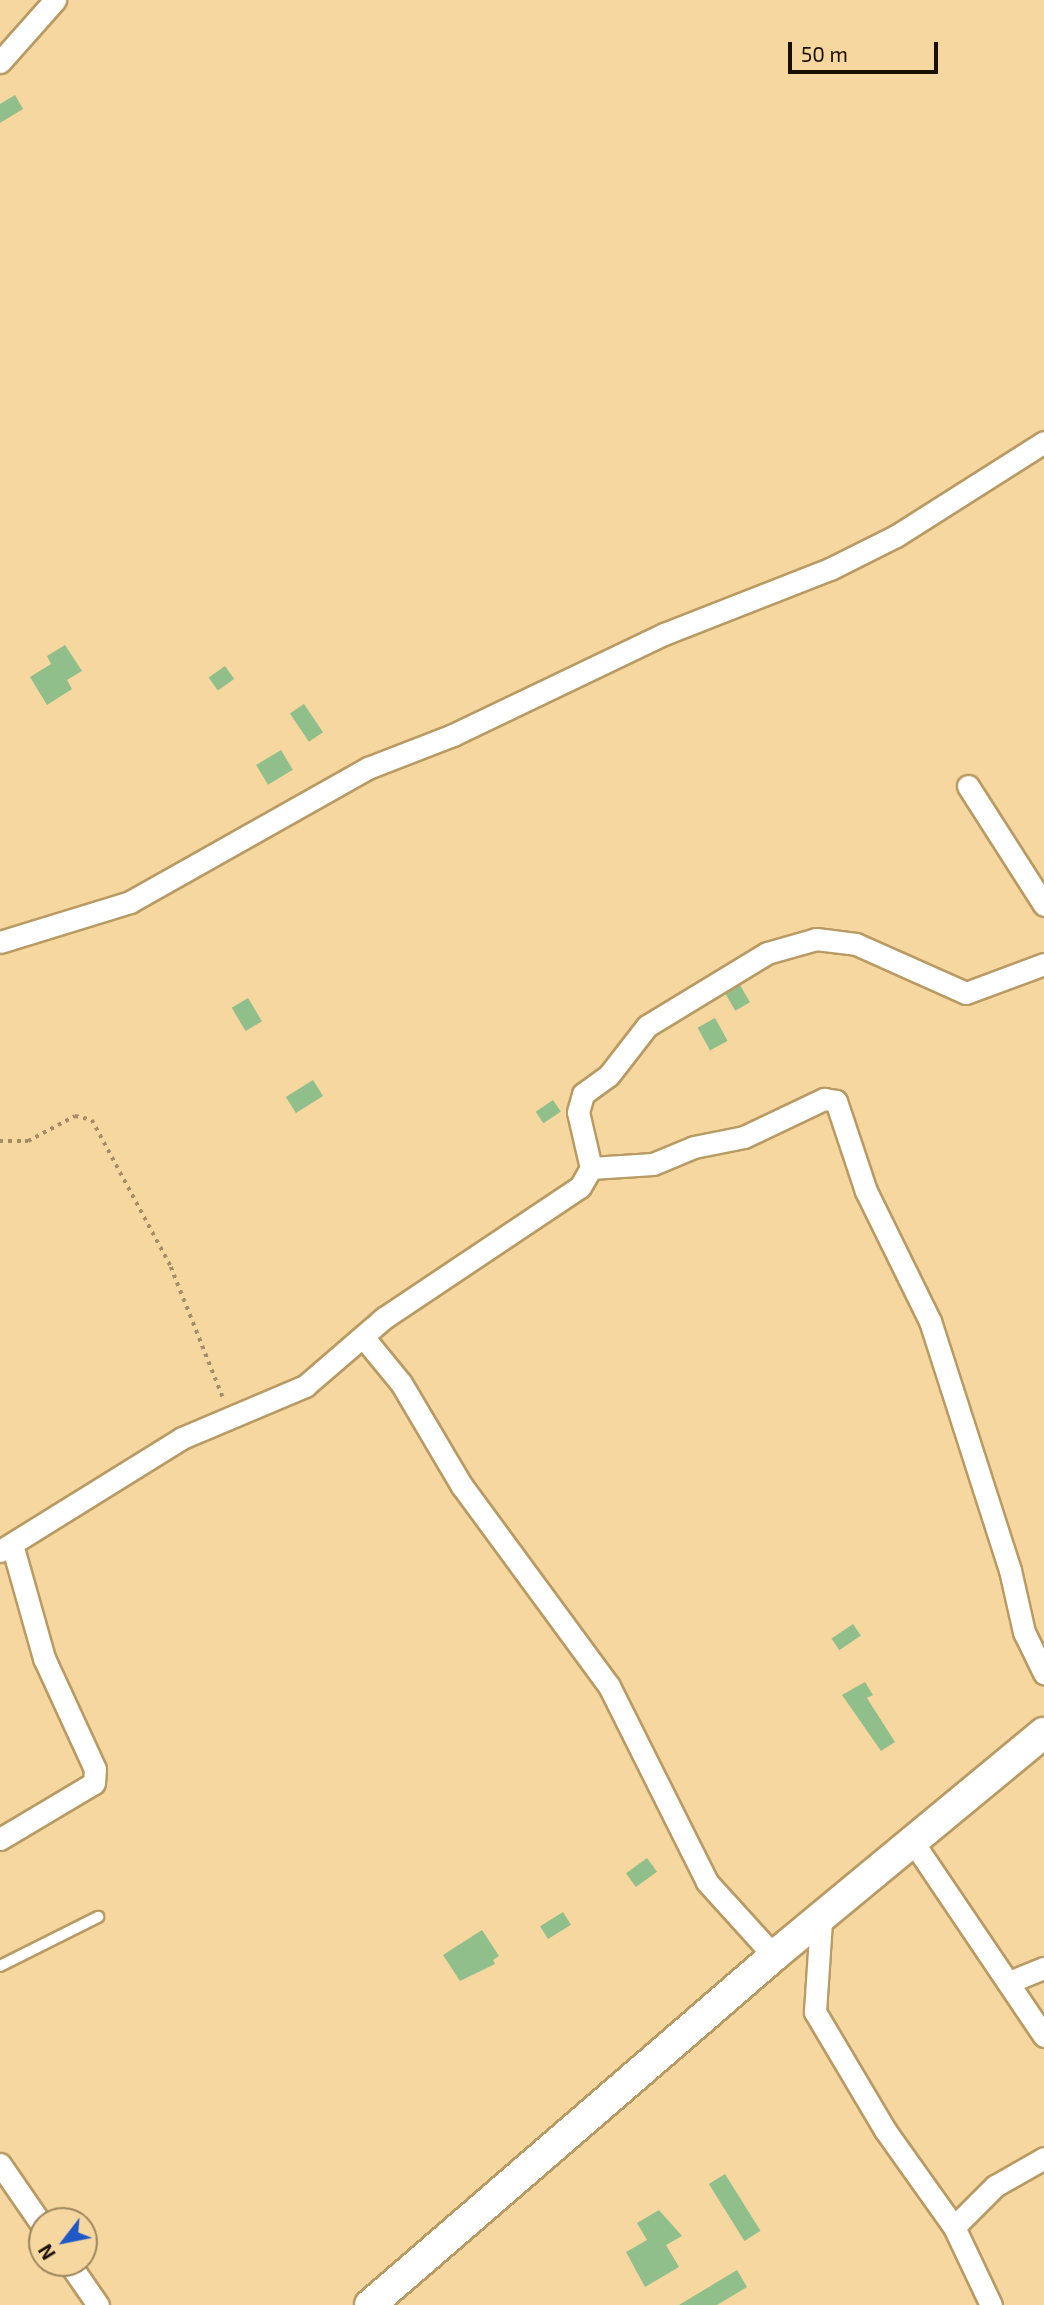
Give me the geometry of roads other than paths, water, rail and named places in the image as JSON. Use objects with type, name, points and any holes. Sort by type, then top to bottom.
[{"type":"main road","points":[[370,2305],[774,1956],[821,1921],[1044,1733]]},
{"type":"street","points":[[0,62],[55,0]]},
{"type":"street","points":[[0,942],[130,902],[368,768],[453,735],[664,634],[830,569],[896,536],[1044,442]]},
{"type":"street","points":[[968,786],[1044,905]]},
{"type":"street","points":[[0,1839],[82,1796],[94,1783],[94,1769],[44,1658],[6,1548],[164,1448],[226,1416],[305,1387],[364,1338],[489,1244],[580,1187],[591,1168],[578,1112],[583,1094],[609,1075],[647,1026],[767,953],[816,939],[856,944],[966,993],[1044,964]]},
{"type":"street","points":[[591,1168],[653,1164],[703,1144],[744,1137],[824,1099],[836,1101],[866,1191],[930,1321],[1010,1570],[1024,1632],[1044,1673]]},
{"type":"street","points":[[364,1338],[401,1383],[462,1486],[609,1686],[707,1882],[774,1956]]},
{"type":"street","points":[[913,1842],[1044,2036]]},
{"type":"street","points":[[821,1921],[815,2012],[878,2119],[954,2227],[991,2305]]},
{"type":"street","points":[[1009,1982],[1044,1968]]},
{"type":"street","points":[[954,2227],[995,2186],[1044,2158]]},
{"type":"street","points":[[0,2164],[30,2207]]},
{"type":"street","points":[[79,2277],[98,2305]]},
{"type":"lane","points":[[0,1966],[97,1917]]}]
